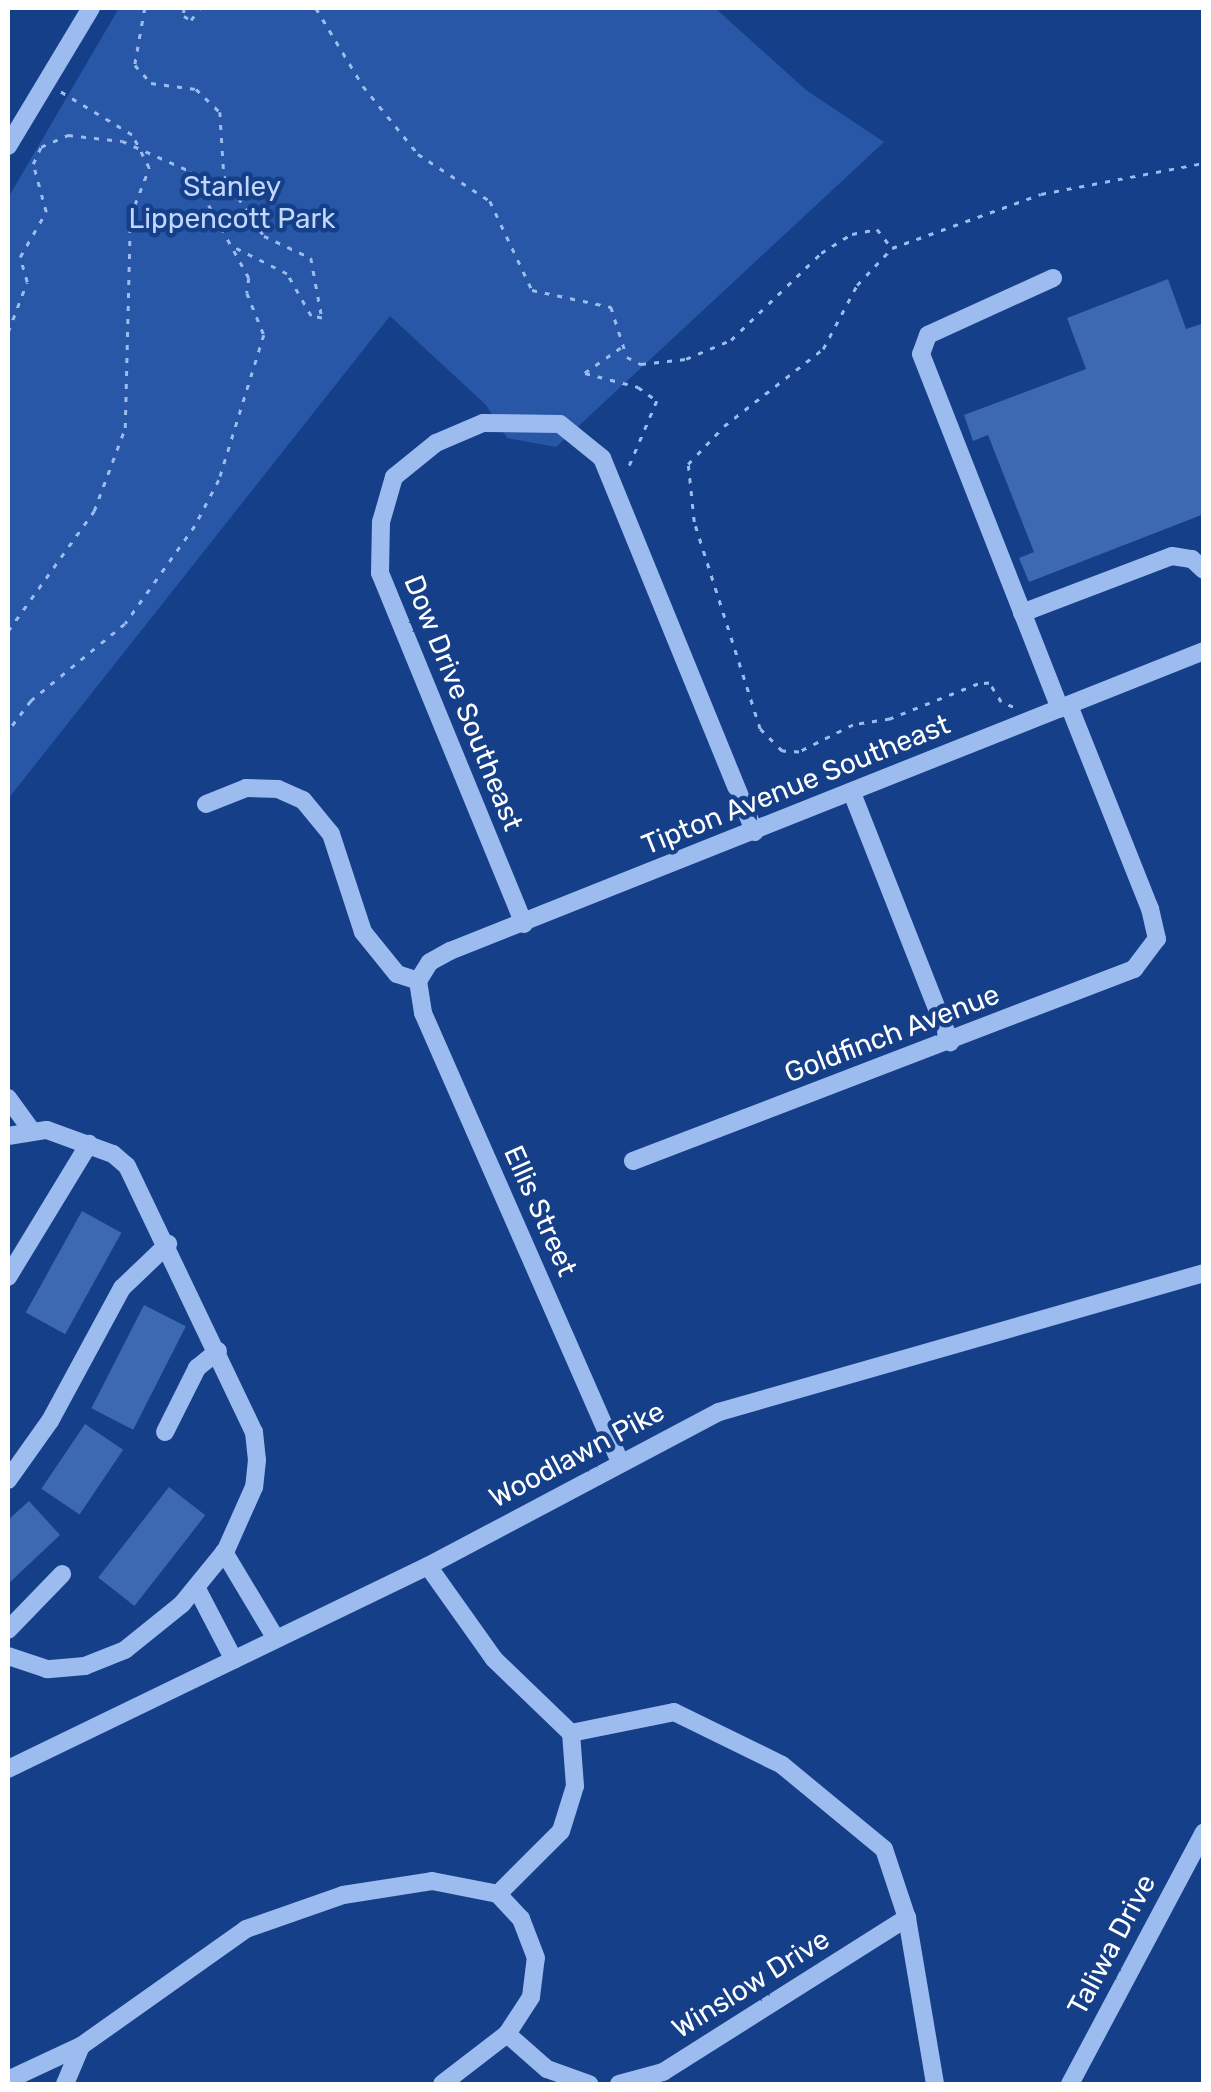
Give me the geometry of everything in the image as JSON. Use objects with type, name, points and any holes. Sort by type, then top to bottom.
[{"type":"street","points":[[8,146],[90,8]]},
{"type":"street","points":[[1053,278],[928,335],[920,354],[1022,613],[1064,707]]},
{"type":"street","name":"Dow Drive Southeast","points":[[524,924],[380,573],[381,522],[394,477],[436,443],[483,422],[560,424],[602,458],[622,495],[755,832]]},
{"type":"street","points":[[1022,613],[1172,556],[1192,559],[1204,570]]},
{"type":"street","name":"Tipton Avenue Southeast","points":[[418,981],[430,962],[450,951],[1204,651]]},
{"type":"street","name":"Goldfinch Avenue","points":[[633,1161],[1134,969],[1157,939],[1064,707]]},
{"type":"street","points":[[206,804],[246,788],[278,789],[304,800],[331,834],[363,932],[397,974],[418,981]]},
{"type":"street","points":[[852,792],[950,1042]]},
{"type":"street","name":"Ellis Street","points":[[418,981],[423,1013],[620,1461]]},
{"type":"street","points":[[8,1098],[32,1131]]},
{"type":"street","points":[[8,1136],[32,1131],[90,1144],[127,1166],[168,1244],[254,1432],[256,1460],[254,1488],[224,1552],[196,1587],[125,1650],[85,1666],[47,1669],[8,1656]]},
{"type":"street","points":[[8,1277],[90,1144]]},
{"type":"street","points":[[8,1480],[50,1422],[122,1288],[168,1244]]},
{"type":"street","name":"Woodlawn Pike","points":[[8,1769],[428,1566],[719,1412],[1204,1273]]},
{"type":"street","points":[[165,1432],[197,1368],[218,1351]]},
{"type":"street","points":[[224,1552],[276,1640]]},
{"type":"street","points":[[428,1566],[494,1659],[571,1732],[575,1786],[561,1831],[498,1894]]},
{"type":"street","points":[[8,1630],[62,1574]]},
{"type":"street","points":[[196,1587],[234,1660]]},
{"type":"street","points":[[571,1732],[674,1712],[782,1765],[884,1849],[907,1918],[934,2084]]},
{"type":"street","name":"Taliwa Drive","points":[[1070,2084],[1204,1832]]},
{"type":"street","points":[[13,2078],[81,2046],[246,1930],[343,1895],[432,1881],[498,1894],[521,1919],[536,1958],[531,1997],[507,2034],[442,2084]]},
{"type":"street","name":"Winslow Drive","points":[[619,2084],[664,2078],[907,1918]]},
{"type":"street","points":[[507,2034],[547,2068],[589,2084]]},
{"type":"street","points":[[65,2084],[81,2046]]},
{"type":"street","points":[[13,2078],[38,2084]]},
{"type":"path","points":[[144,8],[135,65],[151,82],[188,86],[213,102],[224,121],[224,176],[264,236],[311,258],[322,318],[311,316],[287,274],[228,245]]},
{"type":"path","points":[[184,8],[184,16],[192,20],[200,8]]},
{"type":"path","points":[[316,8],[364,86],[418,154],[490,201],[532,290],[611,308],[627,357],[640,364],[686,359],[731,340],[832,244],[868,228],[892,248]]},
{"type":"path","points":[[8,631],[94,511],[124,428],[130,218],[149,168],[143,153],[118,124],[44,85]]},
{"type":"path","points":[[8,332],[28,282],[20,257],[46,212],[33,164],[41,147],[52,138],[88,136],[190,171],[248,278],[247,293],[264,335],[219,480],[195,526],[124,624],[31,700],[26,716],[8,732]]},
{"type":"path","points":[[1026,722],[989,682],[890,719],[853,725],[799,752],[782,751],[760,729],[694,522],[688,464],[734,418],[823,348],[857,285],[892,248],[1040,194],[1204,162]]},
{"type":"path","points":[[622,495],[657,401],[638,387],[585,373],[623,346]]},
{"type":"green space","name":"Stanley Lippencott Park","points":[[119,8],[715,8],[806,90],[884,142],[556,447],[507,438],[486,405],[390,316],[8,799],[8,198]]},
{"type":"building","points":[[1168,279],[1186,329],[1204,323],[1204,514],[1029,582],[1019,558],[1034,552],[988,435],[973,441],[964,415],[1086,369],[1067,318]]},
{"type":"building","points":[[82,1211],[121,1233],[65,1334],[26,1312]]},
{"type":"building","points":[[144,1305],[186,1326],[133,1430],[91,1408]]},
{"type":"building","points":[[85,1424],[123,1450],[80,1514],[41,1489]]},
{"type":"building","points":[[169,1487],[205,1515],[134,1606],[98,1578]]},
{"type":"building","points":[[29,1501],[60,1535],[8,1584],[8,1520]]}]
